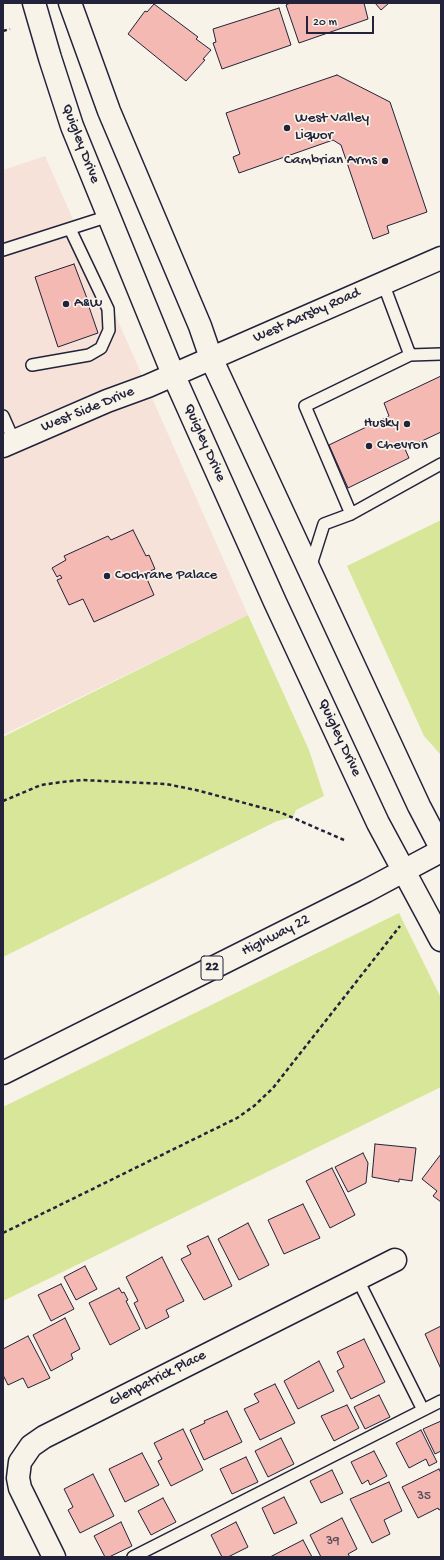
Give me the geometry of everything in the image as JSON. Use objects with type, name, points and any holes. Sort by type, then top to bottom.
[{"type":"street","name":"Quigley Drive","points":[[34,3],[72,126],[174,374],[275,602],[378,823],[441,940]]},
{"type":"street","points":[[70,3],[109,111],[200,326],[212,358],[419,806],[441,850]]},
{"type":"street","name":"West Aarsby Road","points":[[174,374],[441,258]]},
{"type":"street","name":"West Side Drive","points":[[8,443],[174,374]]},
{"type":"street","name":"Highway 22","points":[[3,1073],[441,850]]},
{"type":"street","name":"Glenpatrick Place","points":[[54,1557],[20,1488],[18,1478],[20,1462],[31,1446],[44,1437],[395,1260]]},
{"type":"lane","points":[[3,250],[109,216]]},
{"type":"lane","points":[[32,365],[89,355],[101,348],[109,330],[108,309],[70,229]]},
{"type":"lane","points":[[383,283],[410,355]]},
{"type":"lane","points":[[351,514],[305,406],[410,355],[441,354]]},
{"type":"lane","points":[[3,416],[8,443]]},
{"type":"lane","points":[[310,570],[324,524],[351,514],[441,464]]},
{"type":"lane","points":[[358,1278],[423,1410]]},
{"type":"lane","points":[[133,1557],[441,1401]]},
{"type":"path","points":[[3,31],[10,30]]},
{"type":"path","points":[[3,801],[41,785],[62,782],[82,780],[166,784],[196,790],[282,813],[344,840]]},
{"type":"path","points":[[3,1233],[232,1121],[254,1106],[273,1088],[400,926]]},
{"type":"shaded area","points":[[45,156],[248,615],[3,735],[3,170]]},
{"type":"green space","points":[[441,520],[441,755],[424,736],[347,566]]},
{"type":"green space","points":[[248,615],[309,750],[324,796],[296,810],[293,817],[277,821],[3,957],[3,737]]},
{"type":"green space","points":[[399,913],[441,998],[441,1087],[3,1301],[3,1107]]},
{"type":"building","points":[[290,3],[364,3],[368,19],[299,43],[286,5]]},
{"type":"building","points":[[375,3],[389,3],[381,10]]},
{"type":"building","points":[[154,4],[198,37],[196,39],[211,50],[203,59],[205,60],[186,81],[128,34],[145,11],[147,12]]},
{"type":"building","points":[[279,8],[291,45],[222,69],[213,43],[216,42],[213,29]]},
{"type":"building","points":[[337,75],[390,102],[427,212],[387,226],[389,233],[373,239],[341,145],[333,140],[239,173],[233,157],[240,154],[226,113]]},
{"type":"building","name":"A&W","points":[[74,264],[98,333],[58,347],[35,277]]},
{"type":"building","name":"Husky","points":[[441,376],[441,432],[405,449],[409,458],[348,488],[329,445],[389,416],[384,403]]},
{"type":"building","name":"Cochrane Palace","points":[[133,530],[146,556],[149,555],[155,569],[150,571],[153,577],[147,579],[154,595],[94,622],[83,599],[69,605],[57,580],[62,578],[60,575],[57,577],[52,568],[66,560],[64,556],[108,536],[111,540]]},
{"type":"building","points":[[375,1144],[416,1148],[412,1181],[399,1179],[399,1182],[372,1177]]},
{"type":"building","points":[[363,1153],[368,1163],[366,1183],[348,1192],[335,1167]]},
{"type":"building","points":[[441,1154],[441,1202],[433,1196],[437,1191],[422,1179]]},
{"type":"building","points":[[332,1168],[355,1215],[330,1228],[306,1181]]},
{"type":"building","points":[[303,1204],[320,1238],[284,1254],[268,1220]]},
{"type":"building","points":[[248,1223],[269,1265],[239,1280],[218,1239]]},
{"type":"building","points":[[208,1236],[232,1286],[204,1300],[181,1259],[191,1254],[187,1246]]},
{"type":"building","points":[[162,1257],[184,1301],[166,1310],[169,1317],[146,1329],[134,1303],[138,1301],[126,1277]]},
{"type":"building","points":[[85,1266],[97,1289],[76,1300],[64,1277]]},
{"type":"building","points":[[61,1284],[74,1309],[51,1321],[38,1295]]},
{"type":"building","points":[[119,1288],[122,1293],[124,1292],[128,1300],[126,1301],[140,1329],[110,1345],[89,1303]]},
{"type":"building","points":[[65,1318],[80,1349],[71,1354],[73,1359],[51,1371],[33,1335]]},
{"type":"building","points":[[441,1326],[441,1369],[425,1334]]},
{"type":"building","points":[[28,1336],[50,1378],[28,1388],[23,1378],[8,1385],[3,1375],[3,1349]]},
{"type":"building","points":[[364,1339],[385,1382],[351,1399],[337,1371],[344,1367],[337,1352]]},
{"type":"building","points":[[319,1361],[334,1391],[298,1409],[284,1381]]},
{"type":"building","points":[[275,1384],[295,1423],[260,1440],[244,1409],[259,1402],[254,1394]]},
{"type":"building","points":[[379,1395],[390,1417],[365,1429],[354,1407]]},
{"type":"building","points":[[347,1405],[359,1428],[334,1441],[321,1416]]},
{"type":"building","points":[[227,1411],[242,1442],[204,1460],[190,1430],[205,1423],[204,1421]]},
{"type":"building","points":[[441,1421],[441,1451],[435,1454],[423,1429]]},
{"type":"building","points":[[183,1429],[203,1470],[171,1486],[158,1461],[162,1459],[154,1443]]},
{"type":"building","points":[[421,1430],[437,1462],[429,1466],[426,1459],[409,1468],[396,1443]]},
{"type":"building","points":[[281,1438],[294,1464],[268,1477],[255,1451]]},
{"type":"building","points":[[374,1451],[387,1476],[370,1485],[368,1480],[362,1484],[351,1462]]},
{"type":"building","points":[[142,1453],[159,1485],[125,1502],[109,1469]]},
{"type":"building","points":[[246,1457],[258,1482],[232,1494],[220,1469]]},
{"type":"building","points":[[439,1469],[441,1473],[441,1509],[439,1510],[438,1508],[418,1518],[402,1487]]},
{"type":"building","points":[[332,1470],[343,1493],[321,1503],[310,1481]]},
{"type":"building","points":[[93,1474],[114,1516],[80,1533],[68,1510],[73,1507],[64,1489]]},
{"type":"building","points":[[389,1482],[402,1511],[384,1520],[390,1534],[372,1543],[350,1499]]},
{"type":"building","points":[[284,1497],[297,1523],[274,1534],[262,1508]]},
{"type":"building","points":[[163,1498],[176,1522],[151,1535],[138,1511]]},
{"type":"building","points":[[342,1518],[357,1549],[348,1554],[350,1557],[321,1557],[310,1535]]},
{"type":"building","points":[[121,1522],[132,1546],[109,1557],[105,1557],[94,1536]]},
{"type":"building","points":[[236,1522],[248,1547],[228,1557],[222,1557],[211,1535]]},
{"type":"building","points":[[303,1540],[312,1557],[270,1557]]},
{"type":"place","name":"West Valley Liquor","points":[[287,128]]},
{"type":"place","name":"Cambrian Arms","points":[[385,161]]},
{"type":"place","name":"A&W","points":[[66,304]]},
{"type":"place","name":"Husky","points":[[407,424]]},
{"type":"place","name":"Chevron","points":[[369,446]]},
{"type":"place","name":"Cochrane Palace","points":[[107,576]]}]
